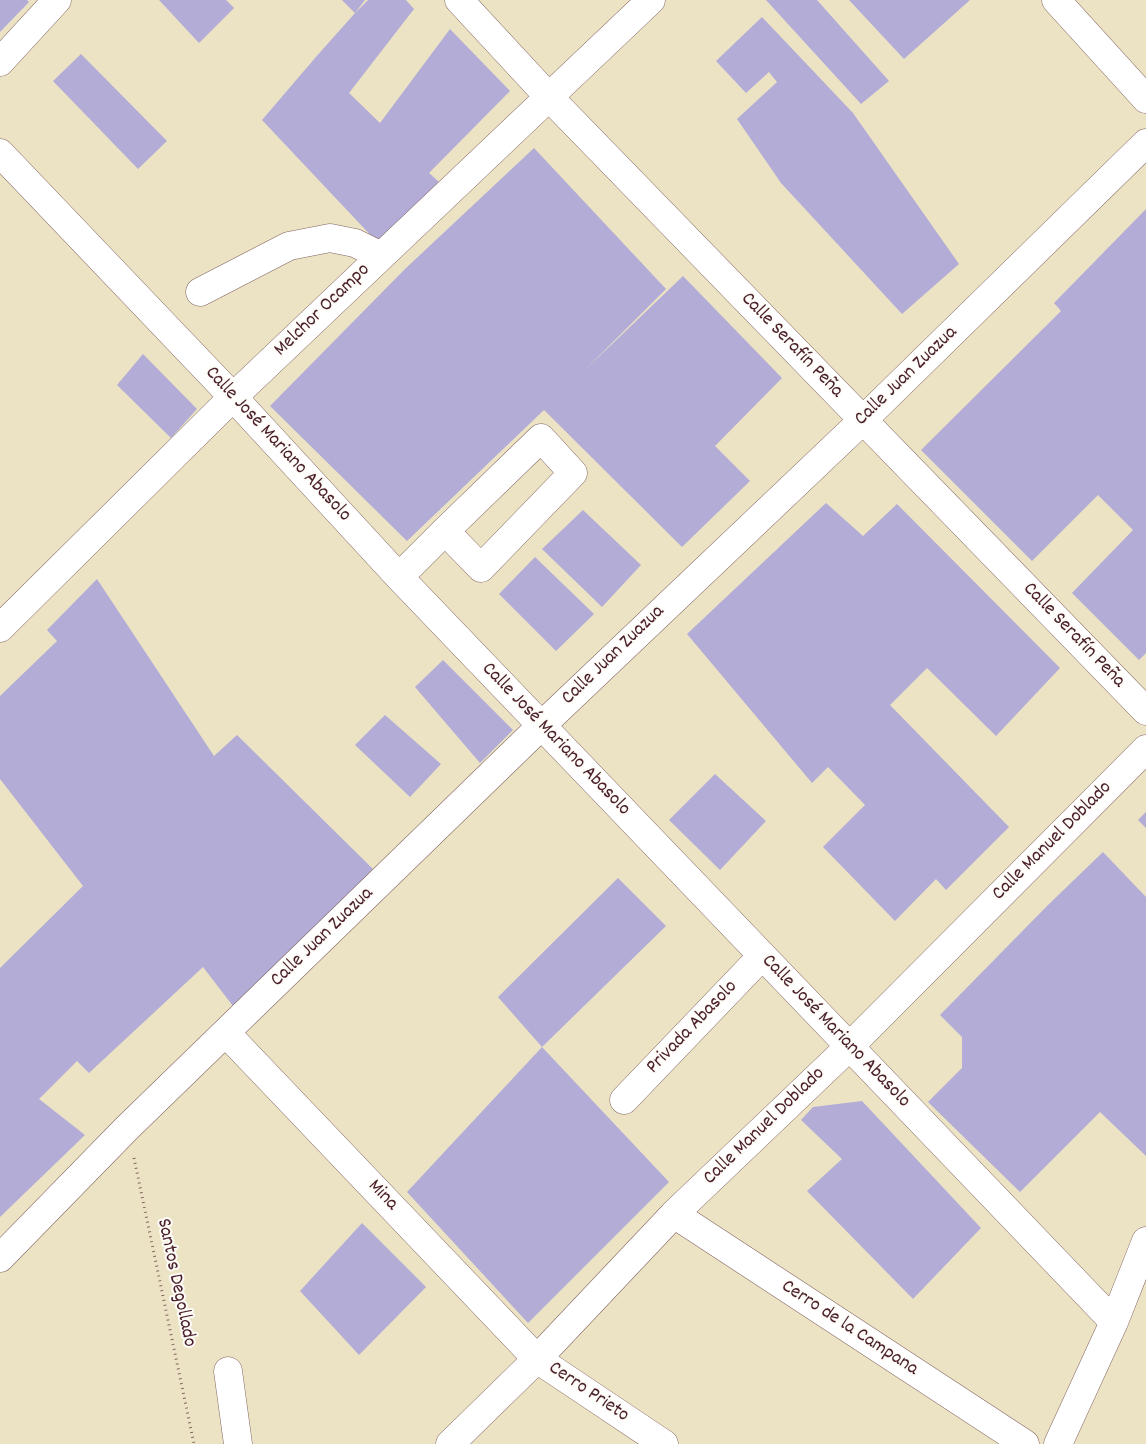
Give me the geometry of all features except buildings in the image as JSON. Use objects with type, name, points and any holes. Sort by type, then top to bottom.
[{"type":"street","points":[[0,62],[57,0]]},
{"type":"street","name":"Calle Serafín Peña","points":[[459,0],[548,96],[1146,711]]},
{"type":"street","name":"Melchor Ocampo","points":[[0,628],[233,397],[651,0]]},
{"type":"street","points":[[1056,0],[1146,99]]},
{"type":"street","name":"Calle Juan Zuazua","points":[[0,1258],[127,1128],[541,726],[863,420],[1146,143]]},
{"type":"street","name":"Calle José Mariano Abasolo","points":[[0,153],[233,397],[399,577],[1114,1322]]},
{"type":"street","points":[[200,292],[289,246],[330,238],[355,243],[381,256]]},
{"type":"street","points":[[399,577],[541,438],[573,473],[482,568],[445,532]]},
{"type":"street","name":"Calle Manuel Doblado","points":[[450,1444],[537,1359],[674,1214],[849,1048],[1146,748]]},
{"type":"street","name":"Privada Abasolo","points":[[624,1100],[762,956]]},
{"type":"street","name":"Mina","points":[[226,1033],[537,1359]]},
{"type":"street","name":"Cerro de la Campana","points":[[674,1214],[1025,1444]]},
{"type":"street","points":[[1058,1444],[1114,1322],[1146,1241]]},
{"type":"street","name":"Cerro Prieto","points":[[537,1359],[664,1444]]},
{"type":"street","points":[[228,1371],[238,1444]]},
{"type":"path","name":"Santos Degollado","points":[[127,1128],[194,1444]]}]
